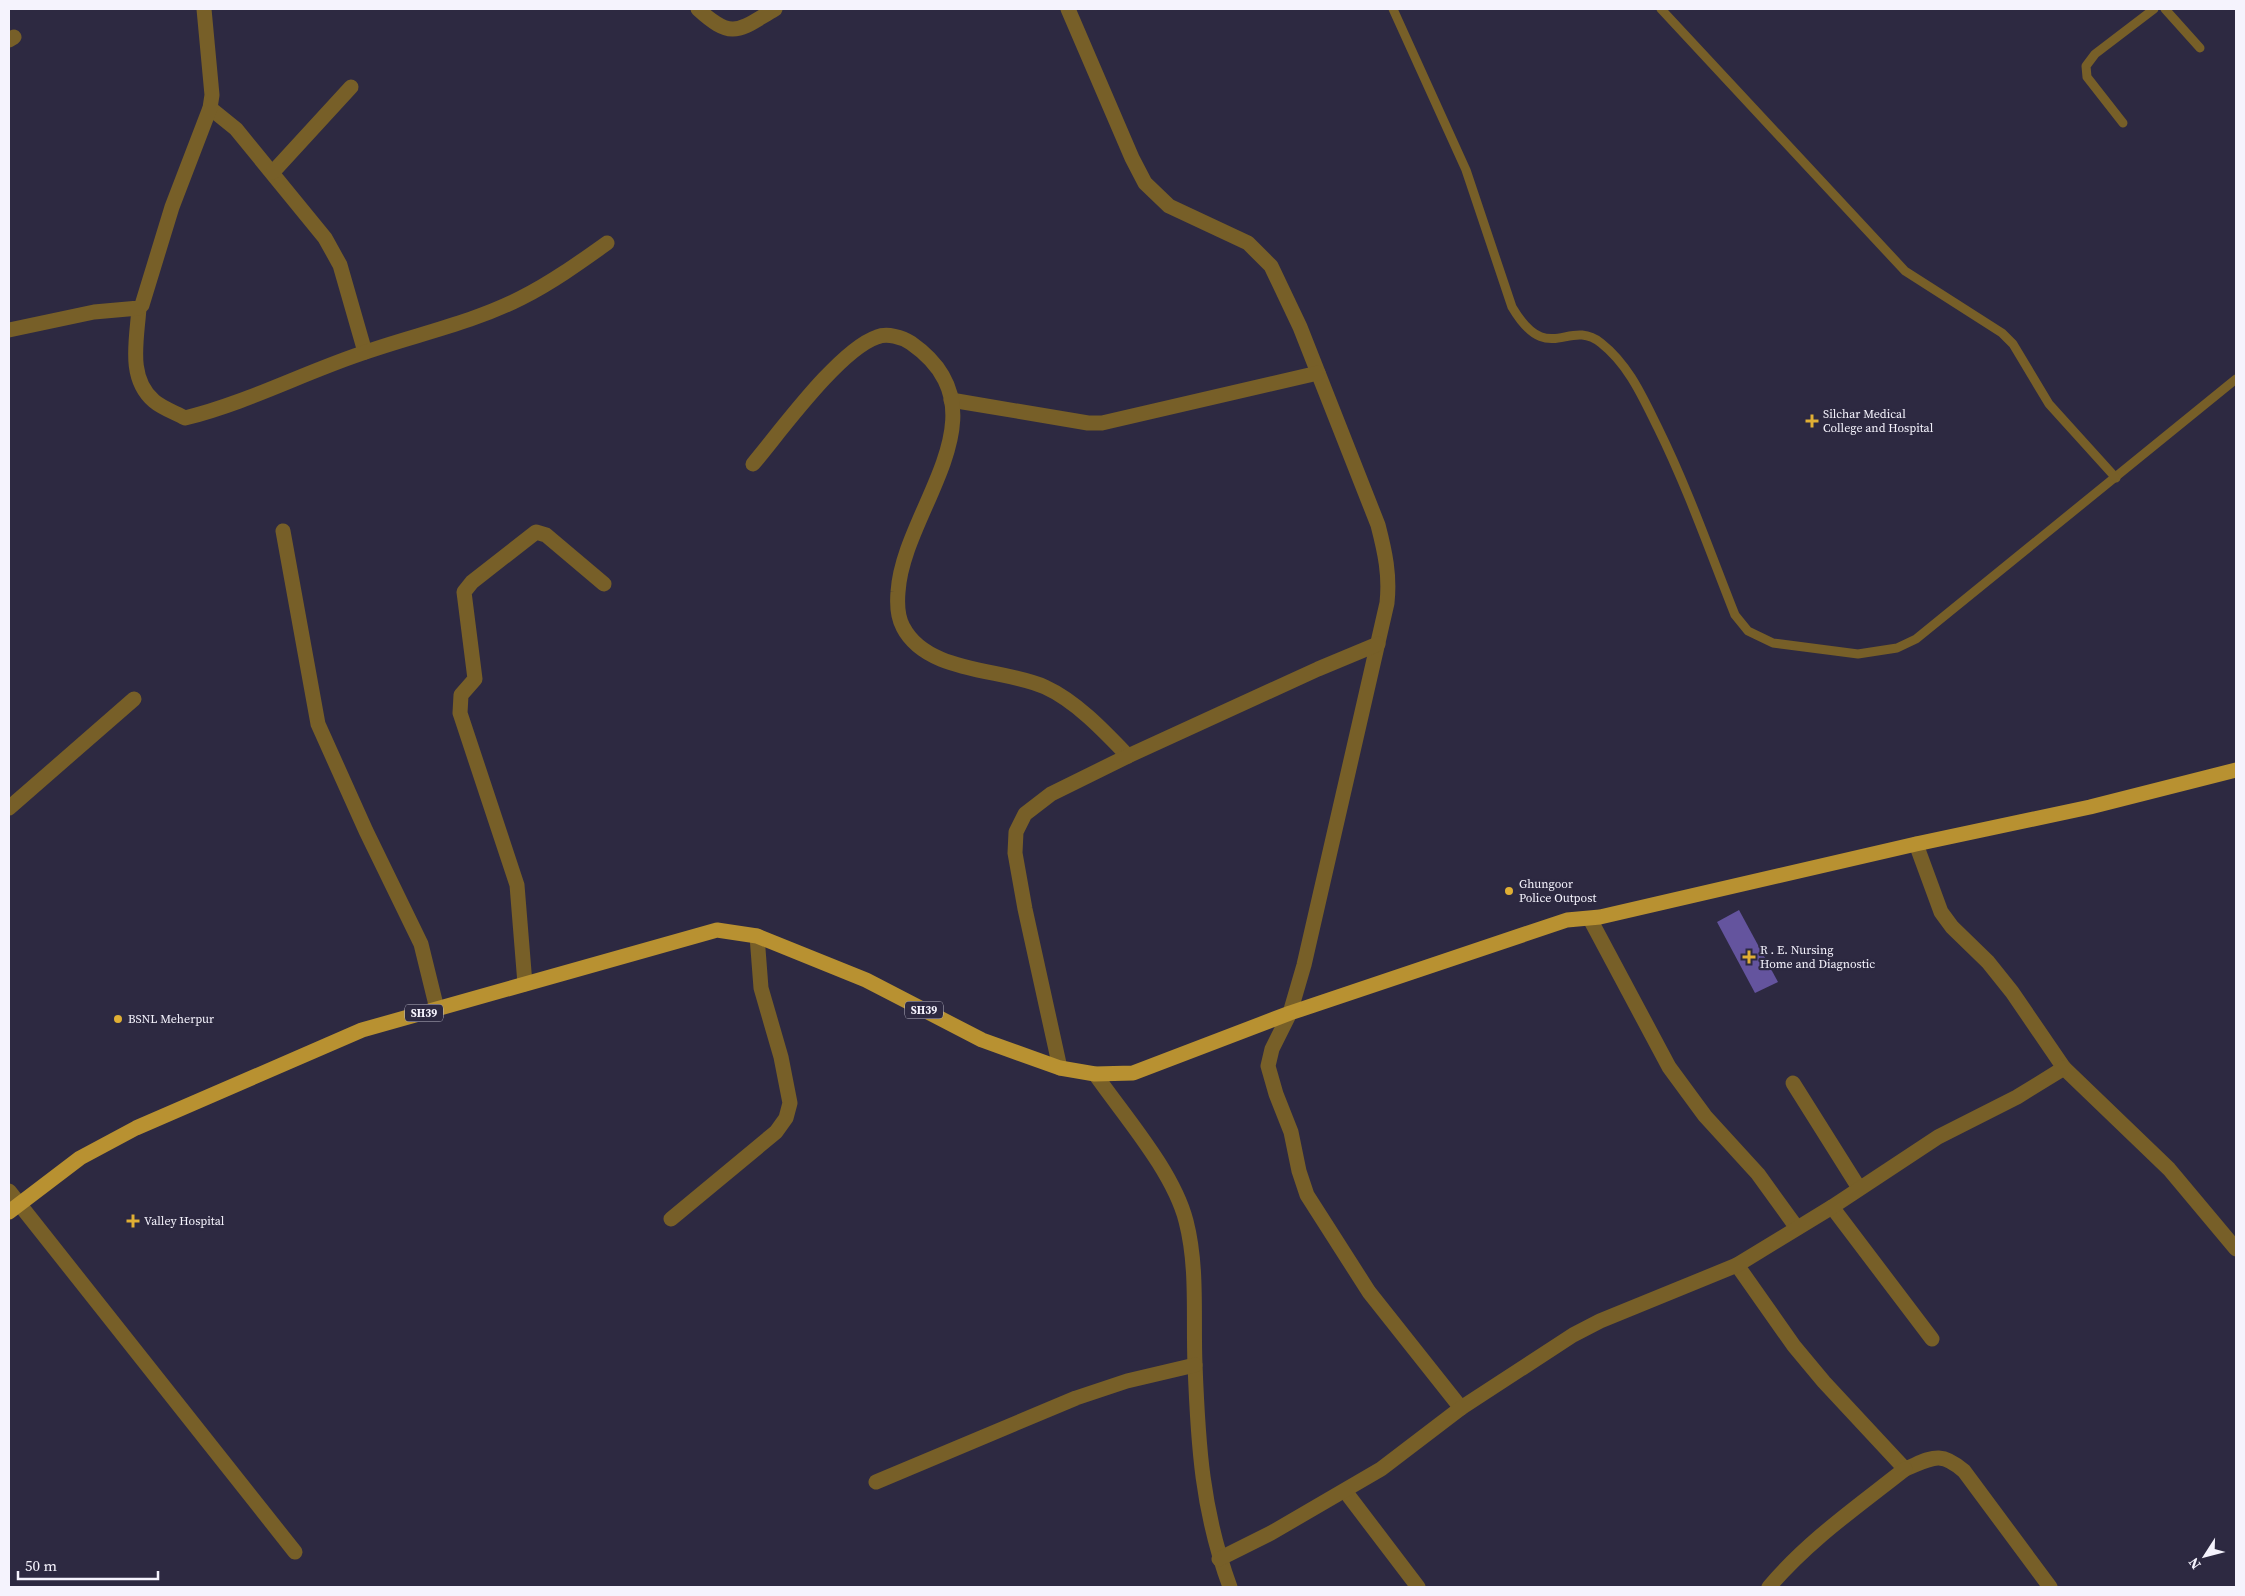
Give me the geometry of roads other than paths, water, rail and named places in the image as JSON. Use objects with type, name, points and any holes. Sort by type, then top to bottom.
[{"type":"main road","name":"SH39","points":[[12,1202],[80,1158],[136,1128],[362,1030],[717,930],[757,936],[866,980],[982,1040],[1060,1068],[1095,1074],[1133,1073],[1290,1013],[1567,920],[1590,918],[1916,844],[2090,807],[2236,770]]},
{"type":"street","points":[[204,9],[212,95],[210,108],[172,206],[145,301],[139,308],[135,370],[141,384],[154,401],[185,418],[211,412],[365,352],[438,330],[519,299],[568,270],[607,243]]},
{"type":"street","points":[[698,9],[720,27],[734,30],[775,9]]},
{"type":"street","points":[[1068,9],[1132,158],[1145,183],[1169,206],[1248,243],[1262,255],[1280,284],[1318,373],[1378,525],[1386,558],[1389,579],[1388,595],[1322,897],[1290,1013],[1272,1049],[1268,1066],[1276,1094],[1291,1132],[1299,1171],[1307,1195],[1369,1292],[1461,1408]]},
{"type":"street","points":[[272,172],[351,86]]},
{"type":"street","points":[[210,108],[230,122],[326,238],[342,271],[365,352]]},
{"type":"street","points":[[9,330],[94,312],[139,308]]},
{"type":"street","points":[[753,464],[812,393],[862,344],[878,336],[905,339],[924,352],[940,373],[951,400],[954,415],[951,442],[899,576],[897,607],[903,627],[916,644],[942,659],[961,667],[992,672],[1046,688],[1101,728],[1128,756]]},
{"type":"street","points":[[951,400],[1088,424],[1102,423],[1318,373]]},
{"type":"street","points":[[283,531],[318,724],[366,831],[421,944],[437,1009]]},
{"type":"street","points":[[525,984],[517,885],[460,713],[461,695],[474,679],[464,592],[472,582],[536,532],[546,535],[604,584]]},
{"type":"street","points":[[1060,1068],[1025,909],[1015,853],[1016,832],[1025,814],[1035,804],[1128,756],[1318,669],[1378,644]]},
{"type":"street","points":[[9,808],[134,699]]},
{"type":"street","points":[[1916,844],[1941,912],[1952,927],[1988,962],[2012,992],[2064,1068],[2169,1169],[2236,1249]]},
{"type":"street","points":[[1590,918],[1670,1067],[1706,1116],[1758,1174],[1797,1228]]},
{"type":"street","points":[[671,1219],[776,1132],[786,1118],[790,1103],[781,1057],[761,988],[757,936]]},
{"type":"street","points":[[1219,1559],[1271,1533],[1344,1491],[1404,1453],[1461,1408],[1527,1364],[1600,1321],[1737,1265],[1832,1207],[1938,1137],[2017,1096],[2064,1068]]},
{"type":"street","points":[[1095,1074],[1166,1174],[1186,1220],[1193,1286],[1195,1364],[1202,1475],[1206,1506],[1219,1559],[1230,1587]]},
{"type":"street","points":[[1792,1083],[1859,1188]]},
{"type":"street","points":[[12,1202],[295,1552]]},
{"type":"street","points":[[1832,1207],[1932,1338]]},
{"type":"street","points":[[1737,1265],[1794,1346],[1824,1382],[1905,1469]]},
{"type":"street","points":[[876,1482],[1076,1398],[1127,1381],[1195,1364]]},
{"type":"street","points":[[1769,1587],[1795,1557],[1818,1537],[1905,1469],[1941,1457],[1951,1459],[1964,1471],[2050,1587]]},
{"type":"street","points":[[1344,1491],[1418,1587]]},
{"type":"lane","points":[[1392,9],[1466,170],[1512,307],[1522,325],[1547,340],[1585,335],[1600,343],[1619,360],[1639,390],[1684,482],[1735,615],[1748,631],[1773,643],[1858,654],[1897,648],[1916,639],[2236,379]]},
{"type":"lane","points":[[1661,9],[1905,271],[2002,333],[2013,344],[2049,404],[2116,478]]},
{"type":"lane","points":[[2123,123],[2088,77],[2086,66],[2095,54],[2154,9]]},
{"type":"lane","points":[[2165,9],[2200,48]]},
{"type":"place","name":"Silchar Medical College and Hospital","points":[[1812,421]]},
{"type":"place","name":"Ghungoor Police Outpost","points":[[1509,891]]},
{"type":"place","name":"R . E. Nursing Home and Diagnostic","points":[[1749,957]]},
{"type":"place","name":"BSNL Meherpur","points":[[118,1019]]},
{"type":"place","name":"Valley Hospital","points":[[133,1221]]}]
